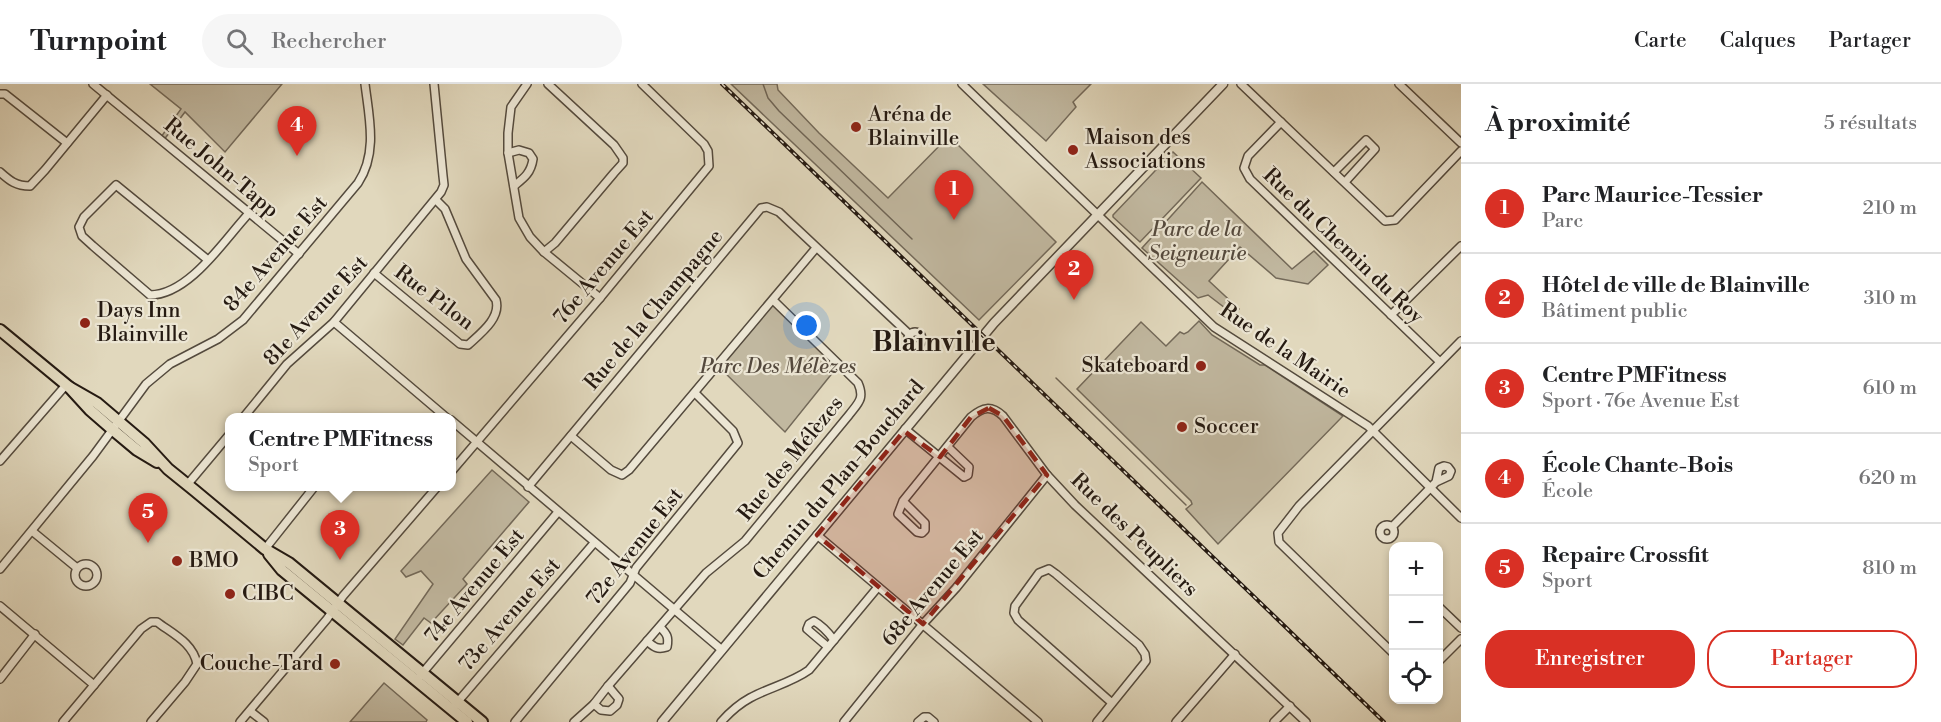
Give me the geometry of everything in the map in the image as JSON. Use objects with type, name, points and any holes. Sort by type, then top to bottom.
[{"type":"main road","points":[[0,330],[68,386],[90,410],[144,443],[168,469],[265,549],[282,570],[335,607],[454,705],[482,722]]},
{"type":"main road","points":[[454,705],[467,722]]},
{"type":"street","name":"Rue John-Tapp","points":[[93,84],[299,254]]},
{"type":"street","name":"84e Avenue Est","points":[[0,569],[116,426],[144,387],[160,371],[176,360],[218,339],[240,323],[356,186],[367,168],[371,139],[365,84]]},
{"type":"street","points":[[434,84],[444,183],[436,200]]},
{"type":"street","points":[[527,84],[511,107],[508,133],[508,153],[519,218],[530,237],[544,252],[600,298]]},
{"type":"street","points":[[544,252],[555,243],[623,163],[623,158],[614,145],[548,84]]},
{"type":"street","name":"76e Avenue Est","points":[[456,466],[709,166],[708,151],[704,144],[642,84]]},
{"type":"street","name":"Rue de la Mairie","points":[[962,84],[1214,327],[1374,432],[1433,485],[1461,518]]},
{"type":"street","name":"Chemin du Plan-Bouchard","points":[[662,722],[994,323],[1223,84]]},
{"type":"street","points":[[1241,84],[1381,218],[1390,221],[1395,220],[1461,151]]},
{"type":"street","points":[[1399,84],[1461,143]]},
{"type":"street","points":[[0,94],[5,94],[67,143]]},
{"type":"street","points":[[0,172],[12,183],[19,186],[30,186],[106,95]]},
{"type":"street","name":"Rue du Chemin du Roy","points":[[1281,122],[1248,156],[1244,168],[1250,178],[1440,362]]},
{"type":"street","points":[[1334,172],[1366,140],[1375,149],[1345,182]]},
{"type":"street","points":[[508,153],[519,150],[529,153],[533,159],[532,168],[527,176],[514,186]]},
{"type":"street","points":[[208,260],[116,185],[84,217],[78,227],[87,241],[150,294],[158,295],[194,276],[208,260],[249,213]]},
{"type":"street","name":"Rue Pilon","points":[[374,273],[460,344],[468,345],[485,329],[497,313],[496,300],[466,259],[445,209],[436,200]]},
{"type":"street","name":"81e Avenue Est","points":[[246,413],[287,364],[334,322],[436,200]]},
{"type":"street","name":"Rue de la Champagne","points":[[528,487],[761,208],[767,207],[779,212],[816,248]]},
{"type":"street","points":[[1391,315],[1461,246]]},
{"type":"street","points":[[571,436],[611,470],[622,475],[695,393],[816,248],[910,335]]},
{"type":"street","name":"Rue des Mélèzes","points":[[574,722],[594,704],[706,573],[745,541],[860,400],[862,392],[858,383],[773,300]]},
{"type":"street","points":[[334,322],[442,413]]},
{"type":"street","points":[[1390,650],[1279,542],[1278,533],[1292,515],[1461,341]]},
{"type":"street","points":[[0,461],[3,451],[68,386]]},
{"type":"street","name":"72e Avenue Est","points":[[515,722],[630,583],[636,568],[738,443],[733,431],[695,393]]},
{"type":"street","name":"Rue des Peupliers","points":[[903,501],[971,417],[981,408],[997,411],[1047,475],[1075,505],[1306,722]]},
{"type":"street","points":[[456,424],[722,650]]},
{"type":"street","points":[[905,429],[964,477],[968,475],[969,467],[948,447]]},
{"type":"street","points":[[187,485],[225,440]]},
{"type":"street","name":"68e Avenue Est","points":[[844,722],[1047,475]]},
{"type":"street","points":[[1392,527],[1433,485]]},
{"type":"street","points":[[265,549],[311,491]]},
{"type":"street","points":[[240,722],[434,491]]},
{"type":"street","points":[[903,501],[925,523],[925,530],[917,531],[898,514],[903,501]]},
{"type":"street","name":"74e Avenue Est","points":[[420,677],[558,512]]},
{"type":"street","points":[[32,531],[77,568]]},
{"type":"street","points":[[817,535],[1038,722]]},
{"type":"street","name":"73e Avenue Est","points":[[454,705],[594,543]]},
{"type":"street","points":[[1096,722],[1112,703],[1146,661],[1145,654],[1138,645],[1056,574],[1049,569],[1039,573],[1015,606],[1014,613],[1018,620],[1112,703]]},
{"type":"street","points":[[721,722],[748,699],[798,678],[809,670],[878,587]]},
{"type":"street","points":[[0,606],[94,685]]},
{"type":"street","points":[[1443,611],[1461,628]]},
{"type":"street","points":[[828,647],[807,629],[809,624],[814,621],[828,631],[834,640]]},
{"type":"street","points":[[63,722],[141,629],[152,622],[157,622],[189,645],[195,654],[197,664],[151,722]]},
{"type":"street","points":[[647,641],[654,648],[667,647],[667,634],[660,627]]},
{"type":"street","points":[[0,679],[35,634]]},
{"type":"street","points":[[1443,657],[1461,639]]},
{"type":"street","points":[[1176,722],[1235,654]]},
{"type":"street","points":[[594,704],[601,710],[610,711],[617,705],[619,699],[608,686]]},
{"type":"street","points":[[1274,722],[1290,706]]},
{"type":"street","points":[[250,711],[264,722]]},
{"type":"street","points":[[918,722],[924,717],[934,722]]},
{"type":"highlighted area","points":[[989,408],[1003,416],[1047,475],[923,624],[817,535],[904,431],[940,457],[971,417]]},
{"type":"green space","points":[[150,84],[282,84],[225,152],[185,112],[163,141],[161,137],[181,109]]},
{"type":"green space","points":[[731,84],[777,84],[778,90],[819,133],[888,198],[949,136],[1056,242],[979,320]]},
{"type":"green space","points":[[983,84],[1091,84],[1073,102],[1076,107],[1046,141]]},
{"type":"green space","points":[[1173,152],[1201,178],[1140,242],[1113,215]]},
{"type":"green space","name":"Parc de la Seigneurie","points":[[1202,182],[1292,269],[1314,251],[1328,265],[1308,284],[1276,278],[1240,247],[1209,281],[1239,309],[1233,314],[1208,295],[1198,298],[1142,248]]},
{"type":"green space","name":"Parc Des Mélèzes","points":[[773,303],[838,366],[785,432],[719,367]]},
{"type":"green space","points":[[1199,321],[1212,335],[1260,365],[1265,365],[1343,416],[1218,544],[1186,509],[1192,504],[1191,501],[1077,389],[1141,322],[1166,346],[1180,332],[1184,334],[1188,332]]},
{"type":"green space","points":[[492,470],[529,502],[463,579],[467,584],[431,623],[424,618],[403,645],[395,639],[433,584],[421,571],[406,577],[401,571]]},
{"type":"green space","points":[[384,683],[427,720],[426,722],[350,722]]},
{"type":"waterway","points":[[763,84],[768,98],[779,111],[912,239]]},
{"type":"waterway","points":[[1056,378],[1186,505]]},
{"type":"railway","points":[[722,84],[1384,722]]},
{"type":"place","name":"Aréna de Blainville","points":[[856,127]]},
{"type":"place","name":"Maison des Associations","points":[[1073,150]]},
{"type":"place","name":"École Chante-Bois","points":[[297,156]]},
{"type":"place","name":"Parc Maurice-Tessier","points":[[954,220]]},
{"type":"place","name":"Hôtel de ville de Blainville","points":[[1074,300]]},
{"type":"place","name":"Days Inn Blainville","points":[[85,323]]},
{"type":"place","name":"Skateboard","points":[[1201,366]]},
{"type":"place","name":"Soccer","points":[[1182,427]]},
{"type":"place","name":"Repaire Crossfit","points":[[148,543]]},
{"type":"place","name":"Centre PMFitness","points":[[340,560]]},
{"type":"place","name":"BMO","points":[[177,561]]},
{"type":"place","name":"CIBC","points":[[230,594]]},
{"type":"place","name":"Couche-Tard","points":[[335,664]]},
{"type":"district","name":"Blainville","points":[[934,343]]}]
